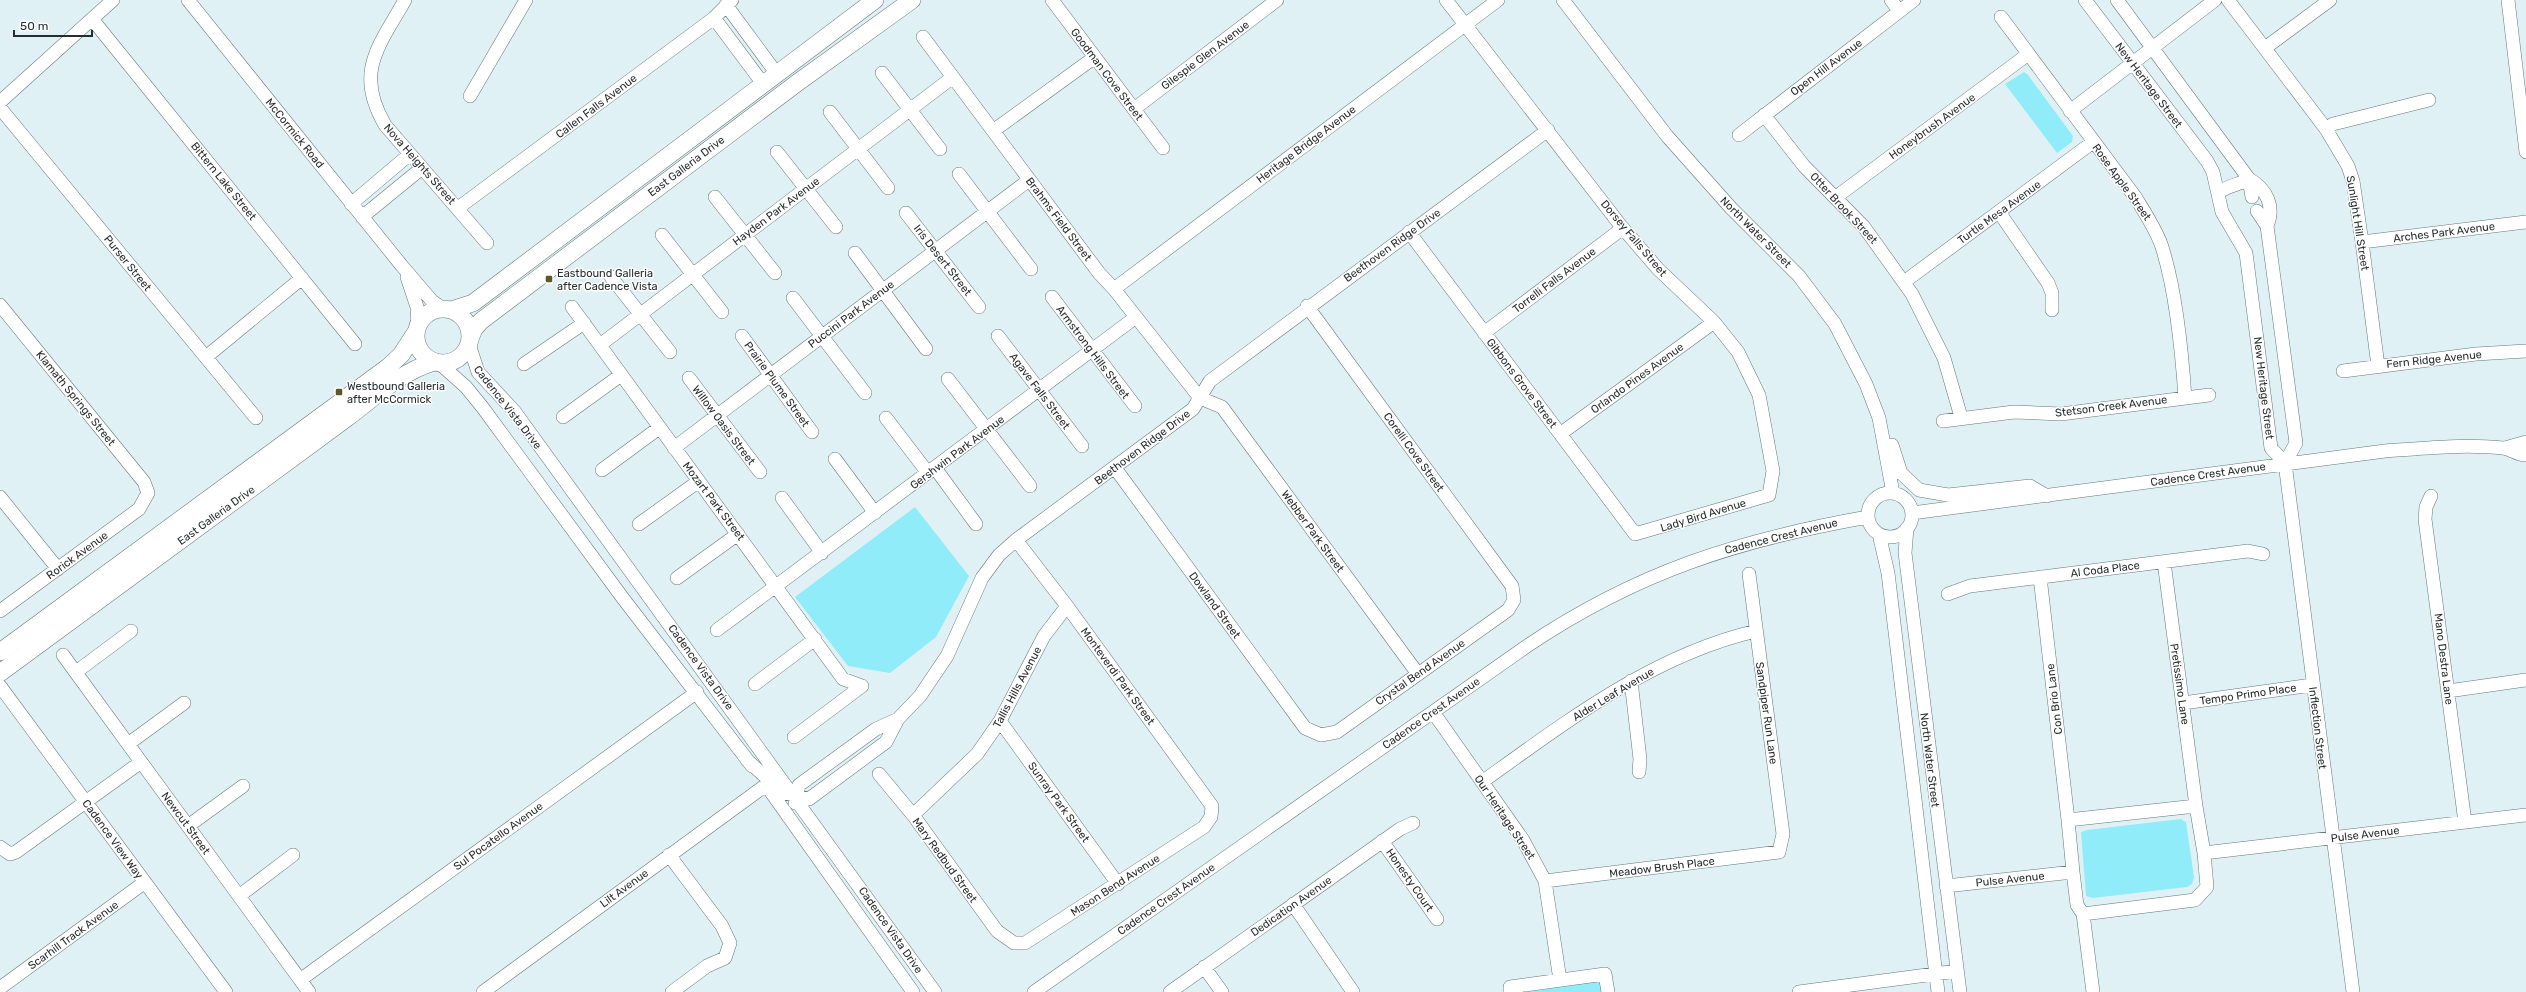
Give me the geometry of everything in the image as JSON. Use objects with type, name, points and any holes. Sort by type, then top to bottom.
[{"type":"main road","name":"East Galleria Drive","points":[[447,310],[473,303],[771,80],[875,0]]},
{"type":"main road","name":"East Galleria Drive","points":[[469,342],[474,329],[481,321],[790,87],[912,0]]},
{"type":"main road","points":[[447,310],[466,322],[469,342],[464,353],[456,360],[436,362],[424,356],[418,348],[417,329],[427,314],[447,310]]},
{"type":"main road","name":"East Galleria Drive","points":[[0,652],[388,367],[401,355],[417,329]]},
{"type":"main road","name":"East Galleria Drive","points":[[0,673],[348,418],[399,378],[414,368],[436,362]]},
{"type":"street","points":[[0,102],[113,0]]},
{"type":"street","name":"McCormick Road","points":[[188,0],[402,266],[432,301],[447,310]]},
{"type":"street","name":"Nova Heights Street","points":[[405,0],[375,53],[370,75],[371,94],[377,111],[385,124],[487,243]]},
{"type":"street","points":[[470,96],[526,0]]},
{"type":"street","name":"Gilespie Glen Avenue","points":[[1134,109],[1277,0]]},
{"type":"street","name":"Dorsey Falls Street","points":[[1446,0],[1623,228],[1658,269],[1714,322],[1738,352],[1759,396],[1773,471],[1769,494]]},
{"type":"street","name":"Heritage Bridge Avenue","points":[[1114,289],[1498,0]]},
{"type":"street","name":"North Water Street","points":[[1564,0],[1676,147],[1731,208],[1783,259],[1815,294],[1851,353],[1879,418],[1893,493]]},
{"type":"street","points":[[1891,0],[1899,11]]},
{"type":"street","name":"Open Hill Avenue","points":[[1739,135],[1914,0]]},
{"type":"street","name":"New Heritage Street","points":[[2085,0],[2207,161],[2213,172],[2226,221],[2246,252],[2271,448],[2285,463]]},
{"type":"street","points":[[2116,0],[2250,178],[2261,187],[2270,203],[2271,215],[2267,226]]},
{"type":"street","points":[[2070,111],[2153,49],[2215,0]]},
{"type":"street","name":"Sunlight Hill Street","points":[[2228,0],[2326,129],[2348,166],[2353,181],[2378,366]]},
{"type":"street","points":[[2265,48],[2330,0]]},
{"type":"street","points":[[2508,0],[2526,152]]},
{"type":"street","points":[[729,2],[771,80]]},
{"type":"street","name":"Callen Falls Avenue","points":[[458,208],[714,18],[729,2]]},
{"type":"street","name":"Goodman Cove Street","points":[[1058,2],[1095,57],[1162,148]]},
{"type":"street","name":"Rose Apple Street","points":[[2001,17],[2022,45],[2027,55],[2136,198],[2160,243],[2173,299],[2185,398]]},
{"type":"street","points":[[714,18],[771,80]]},
{"type":"street","name":"Bittern Lake Street","points":[[92,19],[355,344]]},
{"type":"street","name":"Brahms Field Street","points":[[922,37],[1099,273],[1114,289],[1200,398]]},
{"type":"street","name":"Honeybrush Avenue","points":[[1836,197],[2027,55]]},
{"type":"street","points":[[993,131],[1095,57]]},
{"type":"street","points":[[882,73],[940,150]]},
{"type":"street","name":"Hayden Park Avenue","points":[[600,345],[952,78]]},
{"type":"street","points":[[2326,129],[2333,124],[2429,100]]},
{"type":"street","name":"Purser Street","points":[[0,108],[256,418]]},
{"type":"street","points":[[830,112],[888,188]]},
{"type":"street","name":"Otter Brook Street","points":[[1764,115],[1804,166],[1864,227],[1904,282],[1941,351],[1961,417]]},
{"type":"street","name":"Beethoven Ridge Drive","points":[[898,719],[876,729],[799,785],[796,798],[809,799],[867,758],[886,742],[898,719],[920,696],[947,656],[982,578],[999,555],[1016,540],[1194,409],[1210,381],[1308,306],[1548,130]]},
{"type":"street","name":"Turtle Mesa Avenue","points":[[1904,282],[2093,142]]},
{"type":"street","points":[[777,152],[836,227]]},
{"type":"street","points":[[351,204],[410,154]]},
{"type":"street","points":[[362,217],[422,168]]},
{"type":"street","points":[[959,174],[1031,269]]},
{"type":"street","points":[[2218,193],[2226,187],[2240,184],[2250,178]]},
{"type":"street","points":[[2250,178],[2252,197]]},
{"type":"street","name":"Puccini Park Avenue","points":[[674,448],[1028,180]]},
{"type":"street","points":[[715,197],[775,273]]},
{"type":"street","points":[[2257,211],[2267,226],[2296,443],[2285,463]]},
{"type":"street","points":[[1999,212],[2048,283],[2052,293],[2052,310]]},
{"type":"street","name":"Iris Desert Street","points":[[906,213],[979,307]]},
{"type":"street","name":"Arches Park Avenue","points":[[2362,242],[2526,222]]},
{"type":"street","name":"Torrelli Falls Avenue","points":[[1484,333],[1623,228]]},
{"type":"street","name":"Gibbons Grove Street","points":[[1409,232],[1635,534]]},
{"type":"street","points":[[662,235],[722,312]]},
{"type":"street","points":[[855,253],[926,349]]},
{"type":"street","name":"McCormick Road","points":[[402,266],[414,296],[417,329]]},
{"type":"street","points":[[611,277],[670,352]]},
{"type":"street","points":[[206,357],[302,278]]},
{"type":"street","name":"Armstrong Hills Street","points":[[1052,297],[1135,406]]},
{"type":"street","points":[[793,298],[865,394]]},
{"type":"street","name":"Klamath Springs Street","points":[[0,305],[144,482],[148,493]]},
{"type":"street","name":"Corelli Cove Street","points":[[1308,306],[1512,586],[1514,600]]},
{"type":"street","name":"Mozart Park Street","points":[[572,307],[843,678],[862,686],[794,737]]},
{"type":"street","name":"Gershwin Park Avenue","points":[[717,630],[777,587],[1136,317]]},
{"type":"street","name":"Orlando Pines Avenue","points":[[1560,434],[1714,322]]},
{"type":"street","points":[[524,364],[584,323]]},
{"type":"street","name":"Prairie Plume Street","points":[[742,336],[812,432]]},
{"type":"street","name":"Agave Falls Street","points":[[998,336],[1082,446]]},
{"type":"street","name":"Cadence Vista Drive","points":[[469,342],[478,372],[515,412],[796,798],[935,992]]},
{"type":"street","name":"Fern Ridge Avenue","points":[[2344,371],[2476,354],[2526,351]]},
{"type":"street","name":"Cadence Vista Drive","points":[[436,362],[466,387],[484,408],[622,597],[697,692],[766,785],[913,992]]},
{"type":"street","points":[[563,417],[621,375]]},
{"type":"street","name":"Willow Oasis Street","points":[[689,378],[760,472]]},
{"type":"street","points":[[948,379],[1030,486]]},
{"type":"street","name":"Stetson Creek Avenue","points":[[1943,421],[1961,417],[2014,412],[2061,414],[2209,395]]},
{"type":"street","name":"Webber Park Street","points":[[1200,398],[1222,407],[1418,674]]},
{"type":"street","points":[[886,418],[976,524]]},
{"type":"street","points":[[1879,418],[1893,447],[1901,473],[1919,490],[1948,494],[2030,486],[2047,496]]},
{"type":"street","points":[[602,470],[659,428]]},
{"type":"street","name":"Cadence Crest Avenue","points":[[1912,513],[2285,463],[2417,448],[2505,448],[2526,442]]},
{"type":"street","name":"Cadence Crest Avenue","points":[[2505,448],[2519,455],[2526,455]]},
{"type":"street","points":[[835,459],[875,513]]},
{"type":"street","name":"Inflection Street","points":[[2285,463],[2312,686],[2353,992]]},
{"type":"street","name":"Dowland Street","points":[[1115,468],[1305,728],[1321,735]]},
{"type":"street","points":[[639,524],[699,481]]},
{"type":"street","name":"Rorick Avenue","points":[[0,611],[139,509],[148,493]]},
{"type":"street","points":[[1893,493],[1906,499],[1912,513],[1907,528],[1891,536],[1879,534],[1873,529],[1868,516],[1873,501],[1878,496],[1893,493]]},
{"type":"street","name":"Lady Bird Avenue","points":[[1635,534],[1769,494]]},
{"type":"street","points":[[0,496],[58,569]]},
{"type":"street","name":"Mano Destra Lane","points":[[2431,496],[2426,507],[2426,519],[2465,822]]},
{"type":"street","points":[[782,498],[822,552]]},
{"type":"street","name":"Cadence Crest Avenue","points":[[1034,992],[1550,631],[1603,600],[1645,580],[1732,547],[1795,531],[1868,516]]},
{"type":"street","name":"North Water Street","points":[[1907,528],[1905,559],[1960,992]]},
{"type":"street","points":[[677,578],[738,534]]},
{"type":"street","name":"North Water Street","points":[[1879,534],[1888,573],[1938,992]]},
{"type":"street","name":"Monteverdi Park Street","points":[[1016,540],[1067,606],[1212,806],[1211,816]]},
{"type":"street","name":"Al Coda Place","points":[[1948,594],[1970,586],[2040,577],[2248,551],[2263,554]]},
{"type":"street","name":"Pretissimo Lane","points":[[2164,562],[2196,806]]},
{"type":"street","name":"Sandpiper Run Lane","points":[[1749,574],[1783,834],[1779,852]]},
{"type":"street","name":"Con Brio Lane","points":[[2040,577],[2068,820]]},
{"type":"street","name":"Crystal Bend Avenue","points":[[1321,735],[1337,732],[1508,610],[1514,600]]},
{"type":"street","name":"Tallis Hills Avenue","points":[[913,815],[977,754],[1000,721],[1044,636],[1067,606]]},
{"type":"street","name":"Alder Leaf Avenue","points":[[1482,782],[1558,728],[1631,681],[1668,662],[1726,638],[1756,630]]},
{"type":"street","points":[[76,672],[131,631]]},
{"type":"street","points":[[755,684],[814,639]]},
{"type":"street","name":"Newcut Street","points":[[63,655],[308,992]]},
{"type":"street","points":[[2448,691],[2526,680]]},
{"type":"street","points":[[1631,681],[1640,759],[1639,772]]},
{"type":"street","name":"Cadence View Way","points":[[0,686],[226,992]]},
{"type":"street","name":"Tempo Primo Place","points":[[2183,703],[2312,686]]},
{"type":"street","name":"Sul Pocatello Avenue","points":[[300,980],[697,692]]},
{"type":"street","points":[[128,744],[184,703]]},
{"type":"street","name":"Our Heritage Street","points":[[1433,712],[1523,840],[1545,881],[1560,980]]},
{"type":"street","name":"Sunray Park Street","points":[[1000,721],[1118,884]]},
{"type":"street","points":[[747,760],[778,790],[796,798],[793,823]]},
{"type":"street","points":[[5,850],[24,847],[141,762]]},
{"type":"street","name":"Mary Redbud Street","points":[[879,774],[913,815],[997,931],[1014,943]]},
{"type":"street","name":"Lilt Avenue","points":[[483,992],[766,785]]},
{"type":"street","points":[[188,826],[243,786]]},
{"type":"street","points":[[2083,914],[2195,900],[2207,887],[2204,853],[2196,806],[2068,820],[2077,904],[2083,914],[2093,992]]},
{"type":"street","name":"Pulse Avenue","points":[[2204,853],[2526,815]]},
{"type":"street","name":"Mason Bend Avenue","points":[[1014,943],[1025,942],[1118,884],[1204,827],[1211,816]]},
{"type":"street","name":"Dedication Avenue","points":[[1170,992],[1400,828],[1413,823]]},
{"type":"street","name":"Honesty Court","points":[[1382,841],[1437,919]]},
{"type":"street","name":"Meadow Brush Place","points":[[1545,881],[1779,852]]},
{"type":"street","points":[[239,896],[293,855]]},
{"type":"street","points":[[669,855],[722,926],[730,943],[725,958],[707,966],[672,992]]},
{"type":"street","name":"Pulse Avenue","points":[[1946,886],[2073,872]]},
{"type":"street","name":"Scarhill Track Avenue","points":[[0,988],[145,882]]},
{"type":"street","points":[[1293,904],[1353,992]]},
{"type":"street","points":[[870,932],[889,928]]},
{"type":"street","points":[[1204,967],[1222,992]]},
{"type":"street","points":[[1808,992],[1957,971]]},
{"type":"street","points":[[1510,992],[1510,987],[1605,974],[1608,992]]},
{"type":"shaded area","points":[[2024,72],[2028,75],[2073,136],[2072,142],[2057,153],[2005,84]]},
{"type":"shaded area","points":[[915,507],[969,576],[936,637],[890,673],[848,666],[795,597]]},
{"type":"shaded area","points":[[2181,819],[2186,822],[2194,877],[2192,884],[2187,887],[2093,898],[2086,896],[2081,832],[2087,830]]},
{"type":"shaded area","points":[[1595,979],[1601,984],[1603,992],[1517,992]]},
{"type":"place","name":"Eastbound Galleria after Cadence Vista","points":[[549,279]]},
{"type":"place","name":"Westbound Galleria after McCormick","points":[[339,392]]}]
